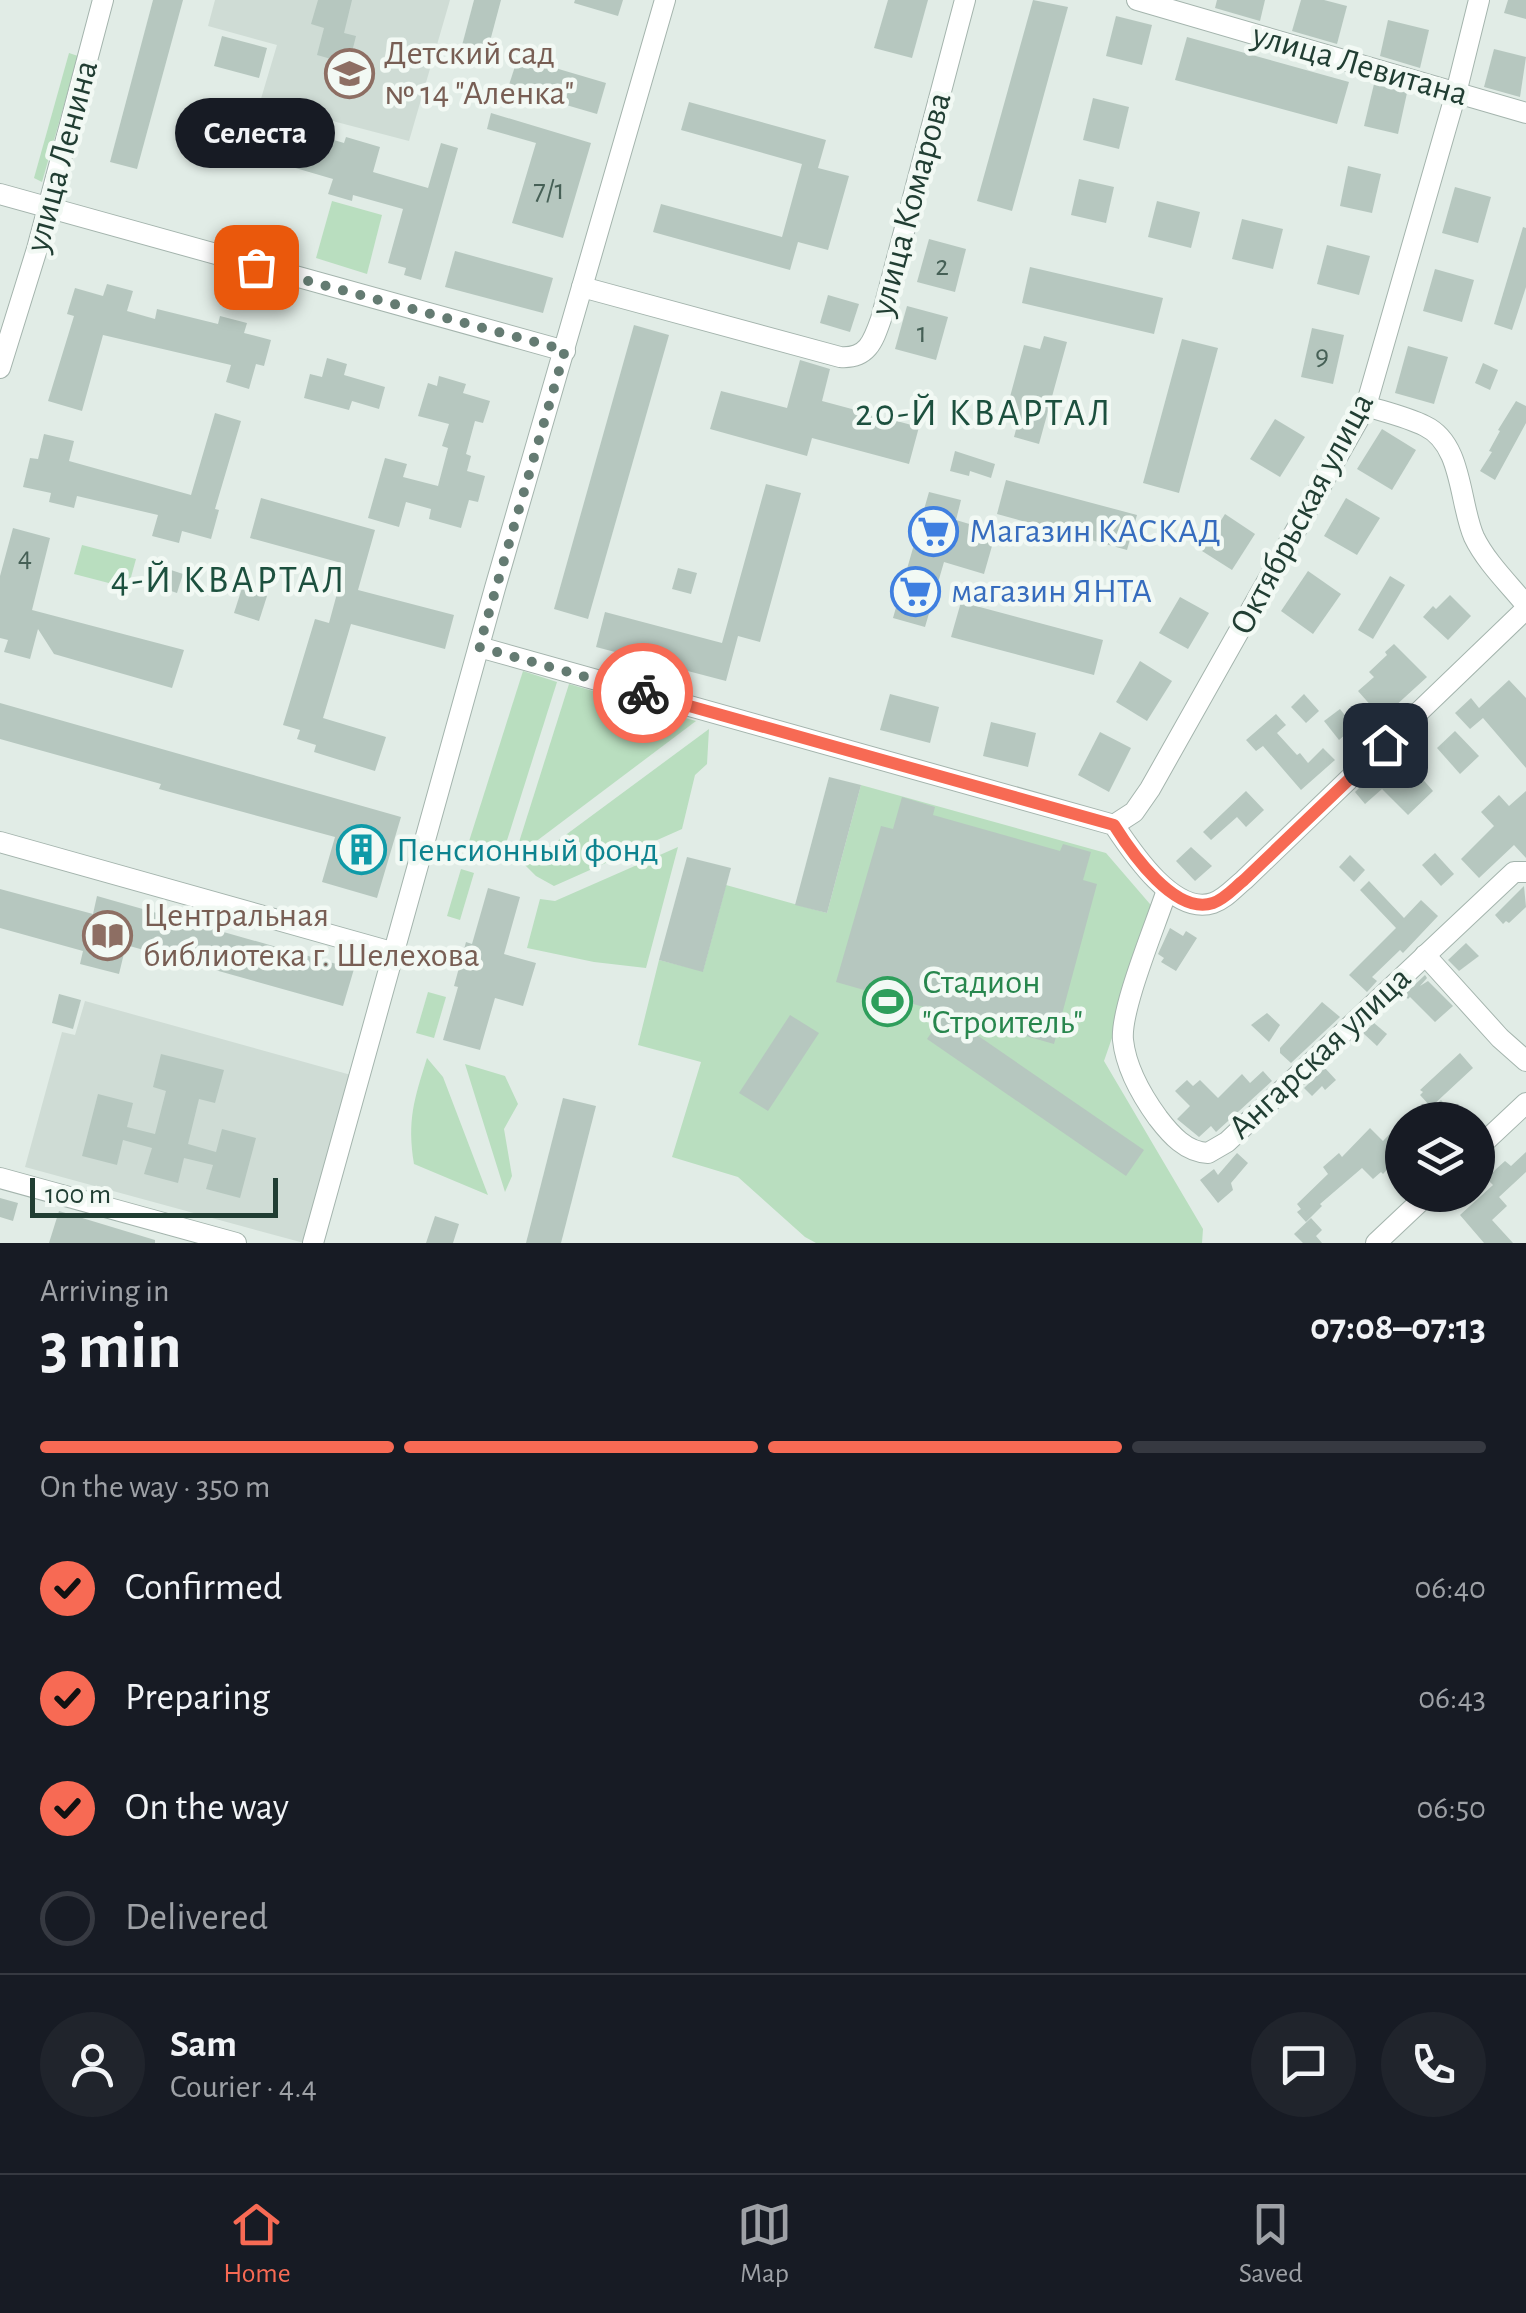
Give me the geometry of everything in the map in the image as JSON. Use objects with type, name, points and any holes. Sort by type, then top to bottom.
[{"type":"street","name":"улица Ленина","points":[[0,368],[48,208],[103,0]]},
{"type":"street","points":[[313,1243],[665,0]]},
{"type":"street","name":"улица Комарова","points":[[582,287],[840,357],[863,354],[881,319],[966,0]]},
{"type":"street","name":"улица Левитана","points":[[1137,0],[1526,113]]},
{"type":"street","name":"Октябрьская улица","points":[[1114,825],[1134,812],[1150,789],[1366,406],[1456,93],[1478,0]]},
{"type":"street","points":[[0,194],[565,350]]},
{"type":"street","points":[[479,647],[1114,825],[1134,855],[1168,890],[1200,905],[1223,898],[1526,607],[1478,545],[1454,464],[1442,440],[1426,426],[1366,406]]},
{"type":"street","points":[[0,842],[394,954]]},
{"type":"street","name":"Ангарская улица","points":[[1168,890],[1126,1014],[1123,1040],[1135,1079],[1149,1106],[1174,1136],[1196,1152],[1213,1151],[1227,1142],[1514,872],[1526,872]]},
{"type":"street","points":[[1425,955],[1526,1061]]},
{"type":"street","points":[[1495,1132],[1526,1102]]},
{"type":"street","points":[[0,1178],[236,1243]]},
{"type":"street","points":[[1384,1240],[1411,1212]]},
{"type":"shaded area","name":"Детский сад № 14 \"Аленка\"","points":[[215,0],[450,0],[409,141],[260,102],[277,45],[208,26]]},
{"type":"shaded area","points":[[85,1001],[351,1075],[304,1243],[25,1167],[62,1032],[75,1035]]},
{"type":"green space","points":[[69,53],[78,56],[42,182],[34,178]]},
{"type":"green space","points":[[332,201],[382,215],[367,274],[316,258]]},
{"type":"green space","points":[[82,545],[136,559],[128,588],[74,574]]},
{"type":"green space","points":[[523,671],[557,682],[503,853],[465,854]]},
{"type":"green space","points":[[569,684],[696,721],[514,858]]},
{"type":"green space","points":[[709,729],[707,764],[695,775],[682,829],[554,886],[525,865]]},
{"type":"green space","name":"Стадион \"Строитель\"","points":[[861,785],[1106,853],[1156,911],[1104,1061],[1203,1229],[1202,1243],[816,1243],[738,1177],[672,1157],[701,1062],[638,1045],[659,960],[703,971],[726,885],[827,913]]},
{"type":"green space","points":[[678,847],[646,968],[527,948],[540,899],[555,901]]},
{"type":"green space","points":[[461,869],[474,873],[460,920],[447,916]]},
{"type":"green space","points":[[428,992],[446,997],[434,1038],[416,1033]]},
{"type":"green space","points":[[427,1058],[443,1077],[488,1195],[414,1164],[413,1110]]},
{"type":"green space","points":[[465,1064],[505,1076],[518,1104],[504,1129],[512,1176],[505,1192]]},
{"type":"building","points":[[153,0],[183,0],[137,169],[110,162]]},
{"type":"building","points":[[318,0],[352,0],[344,33],[356,36],[349,64],[317,55],[324,28],[311,24]]},
{"type":"building","points":[[474,0],[501,0],[485,60],[460,53]]},
{"type":"building","points":[[623,0],[618,16],[574,3]]},
{"type":"building","points":[[888,0],[928,0],[912,58],[874,48]]},
{"type":"building","points":[[1033,0],[1068,7],[1012,211],[977,201]]},
{"type":"building","points":[[1217,0],[1265,0],[1260,21],[1215,8]]},
{"type":"building","points":[[1301,0],[1347,6],[1337,44],[1292,31]]},
{"type":"building","points":[[1508,0],[1526,0],[1526,19],[1504,13]]},
{"type":"building","points":[[1116,16],[1152,25],[1142,65],[1106,56]]},
{"type":"building","points":[[1388,20],[1429,30],[1420,68],[1380,56]]},
{"type":"building","points":[[222,36],[267,48],[259,78],[214,66]]},
{"type":"building","points":[[1187,37],[1349,82],[1337,124],[1175,80]]},
{"type":"building","points":[[1494,49],[1526,57],[1520,97],[1484,87]]},
{"type":"building","points":[[518,57],[606,83],[597,114],[508,88]]},
{"type":"building","points":[[1374,84],[1407,93],[1398,134],[1364,126]]},
{"type":"building","points":[[1093,98],[1129,107],[1119,149],[1083,140]]},
{"type":"building","points":[[689,102],[826,140],[818,168],[849,176],[828,250],[798,242],[790,270],[653,232],[661,204],[782,237],[802,164],[681,130]]},
{"type":"building","points":[[491,113],[591,143],[563,238],[512,223],[536,143],[487,129]]},
{"type":"building","points":[[303,131],[344,143],[346,137],[380,147],[373,172],[428,188],[441,143],[458,148],[421,280],[404,275],[406,268],[388,263],[403,209],[353,195],[352,201],[328,194],[333,179],[292,167]]},
{"type":"building","points":[[1348,166],[1381,174],[1372,213],[1340,206]]},
{"type":"building","points":[[1079,179],[1114,187],[1106,223],[1071,215]]},
{"type":"building","points":[[1455,187],[1491,197],[1478,243],[1442,233]]},
{"type":"building","points":[[1157,201],[1200,212],[1191,248],[1148,237]]},
{"type":"building","points":[[1242,219],[1283,229],[1273,269],[1232,259]]},
{"type":"building","points":[[1523,227],[1526,287],[1512,330],[1494,324]]},
{"type":"building","points":[[929,239],[966,249],[955,292],[917,282]]},
{"type":"building","points":[[1327,245],[1370,256],[1359,295],[1317,284]]},
{"type":"building","points":[[455,251],[553,278],[543,313],[445,287]]},
{"type":"building","points":[[1030,267],[1163,298],[1154,334],[1022,303]]},
{"type":"building","points":[[1435,269],[1474,280],[1462,322],[1423,311]]},
{"type":"building","points":[[107,284],[133,291],[127,311],[155,319],[157,309],[218,324],[220,316],[247,323],[244,333],[271,340],[264,366],[256,364],[249,389],[226,382],[231,365],[103,335],[82,411],[48,401],[74,316],[67,314],[75,288],[103,296]]},
{"type":"building","points":[[828,295],[859,304],[850,332],[820,323]]},
{"type":"building","points":[[907,306],[948,317],[936,360],[895,349]]},
{"type":"building","points":[[634,325],[669,335],[588,619],[554,609]]},
{"type":"building","points":[[1312,328],[1344,335],[1333,384],[1301,377]]},
{"type":"building","points":[[1044,336],[1067,342],[1039,444],[1014,437],[1018,422],[1004,419],[1024,345],[1040,349]]},
{"type":"building","points":[[1182,339],[1218,348],[1179,493],[1143,483]]},
{"type":"building","points":[[1408,346],[1448,357],[1434,404],[1395,393]]},
{"type":"building","points":[[327,358],[347,364],[344,375],[385,387],[379,409],[352,401],[349,410],[304,398],[310,374],[322,377]]},
{"type":"building","points":[[800,360],[830,369],[822,401],[919,427],[909,464],[812,438],[807,456],[710,429],[721,391],[787,408]]},
{"type":"building","points":[[1483,363],[1498,370],[1490,390],[1475,383]]},
{"type":"building","points":[[439,376],[466,384],[463,393],[490,401],[483,423],[475,421],[466,454],[471,456],[467,471],[485,476],[478,502],[469,500],[461,528],[429,519],[431,509],[406,502],[399,527],[368,518],[385,458],[407,464],[403,477],[438,486],[448,448],[442,446],[449,424],[418,416],[428,383],[437,386]]},
{"type":"building","points":[[1516,401],[1526,406],[1526,423],[1495,480],[1480,471]]},
{"type":"building","points":[[215,413],[241,421],[215,509],[219,510],[211,539],[182,531],[179,543],[152,536],[158,515],[77,496],[74,508],[49,502],[51,493],[23,487],[30,458],[38,459],[44,434],[74,441],[69,461],[191,495]]},
{"type":"building","points":[[1275,419],[1305,437],[1280,477],[1250,459]]},
{"type":"building","points":[[1382,429],[1416,450],[1392,490],[1357,469]]},
{"type":"building","points":[[955,451],[995,464],[991,478],[970,471],[969,476],[950,471]]},
{"type":"building","points":[[1006,480],[1137,515],[1127,550],[997,514]]},
{"type":"building","points":[[766,484],[801,493],[760,642],[738,636],[726,681],[596,647],[605,612],[722,643]]},
{"type":"building","points":[[929,492],[961,500],[956,520],[996,532],[984,574],[944,562],[925,627],[893,618]]},
{"type":"building","points":[[261,498],[375,530],[358,590],[454,615],[445,649],[351,624],[323,718],[386,737],[375,771],[314,752],[316,745],[297,739],[300,730],[283,725],[315,619],[329,623],[345,564],[250,538]]},
{"type":"building","points":[[1346,498],[1380,518],[1357,555],[1324,536]]},
{"type":"building","points":[[1225,514],[1255,534],[1232,570],[1202,551]]},
{"type":"building","points":[[13,528],[50,538],[32,610],[184,650],[172,688],[54,654],[38,629],[30,659],[4,652],[8,640],[0,638],[0,576]]},
{"type":"building","points":[[165,568],[183,574],[177,593],[159,587]]},
{"type":"building","points":[[678,568],[697,573],[691,594],[672,589]]},
{"type":"building","points":[[1308,571],[1341,594],[1313,634],[1281,611]]},
{"type":"building","points":[[1390,576],[1405,585],[1373,639],[1358,630]]},
{"type":"building","points":[[242,588],[267,596],[259,621],[234,613]]},
{"type":"building","points":[[1450,595],[1471,616],[1448,640],[1423,617]]},
{"type":"building","points":[[1180,597],[1209,613],[1188,649],[1159,633]]},
{"type":"building","points":[[961,602],[1103,640],[1094,675],[951,637]]},
{"type":"building","points":[[1394,644],[1427,677],[1382,718],[1358,691],[1374,677],[1369,672]]},
{"type":"building","points":[[1140,661],[1172,681],[1147,721],[1116,702]]},
{"type":"building","points":[[1509,680],[1526,698],[1526,768],[1483,718],[1470,729],[1455,713],[1471,698],[1479,708]]},
{"type":"building","points":[[890,694],[939,707],[930,743],[880,730]]},
{"type":"building","points":[[1304,694],[1319,711],[1306,723],[1291,707]]},
{"type":"building","points":[[0,703],[401,817],[377,898],[322,882],[335,837],[159,789],[161,784],[0,739]]},
{"type":"building","points":[[1340,709],[1354,727],[1339,740],[1324,721]]},
{"type":"building","points":[[1276,714],[1286,725],[1277,733],[1297,755],[1300,753],[1308,763],[1323,748],[1335,760],[1301,790],[1263,746],[1256,751],[1246,740]]},
{"type":"building","points":[[991,722],[1036,733],[1028,767],[983,756]]},
{"type":"building","points":[[1455,731],[1479,756],[1460,774],[1437,748]]},
{"type":"building","points":[[1100,732],[1131,748],[1109,792],[1078,775]]},
{"type":"building","points":[[1398,751],[1433,791],[1408,815],[1382,789],[1365,804],[1355,792]]},
{"type":"building","points":[[829,777],[861,785],[827,913],[795,905]]},
{"type":"building","points":[[1246,791],[1264,810],[1246,827],[1237,817],[1211,840],[1203,832]]},
{"type":"building","points":[[1526,791],[1526,858],[1514,845],[1479,878],[1461,859],[1494,826],[1481,812],[1499,795],[1509,806]]},
{"type":"building","points":[[902,797],[935,807],[933,815],[1060,851],[1063,844],[1091,852],[1083,880],[1097,884],[1054,1044],[836,982],[881,826],[893,829]]},
{"type":"building","points":[[1191,847],[1212,866],[1195,881],[1176,861]]},
{"type":"building","points":[[1435,853],[1454,874],[1441,886],[1422,865]]},
{"type":"building","points":[[1350,855],[1365,870],[1354,882],[1339,867]]},
{"type":"building","points":[[687,857],[731,868],[703,972],[659,960]]},
{"type":"building","points":[[1369,881],[1404,918],[1421,900],[1438,916],[1403,953],[1400,950],[1372,977],[1377,981],[1367,992],[1349,975],[1396,928],[1360,890]]},
{"type":"building","points":[[1524,886],[1526,907],[1503,924],[1495,915]]},
{"type":"building","points":[[488,888],[520,897],[504,954],[536,963],[523,1006],[495,998],[480,1050],[443,1040],[466,942],[472,944]]},
{"type":"building","points":[[0,889],[93,914],[97,896],[354,969],[343,1006],[126,945],[119,974],[80,964],[83,951],[0,928]]},
{"type":"building","points":[[1170,928],[1197,938],[1176,971],[1161,962],[1164,958],[1158,954]]},
{"type":"building","points":[[1466,943],[1479,956],[1459,971],[1448,960]]},
{"type":"building","points":[[1425,975],[1427,978],[1420,986],[1428,981],[1453,1006],[1435,1022],[1404,995]]},
{"type":"building","points":[[59,994],[81,1000],[73,1029],[52,1023]]},
{"type":"building","points":[[1322,1002],[1340,1017],[1291,1063],[1280,1048]]},
{"type":"building","points":[[945,1013],[1144,1150],[1126,1176],[927,1039]]},
{"type":"building","points":[[1267,1013],[1280,1025],[1269,1042],[1251,1025]]},
{"type":"building","points":[[790,1015],[819,1033],[768,1111],[739,1093]]},
{"type":"building","points":[[1374,1023],[1387,1034],[1377,1046],[1363,1033]]},
{"type":"building","points":[[1460,1053],[1473,1068],[1436,1102],[1426,1102],[1420,1090]]},
{"type":"building","points":[[161,1054],[224,1070],[215,1103],[199,1099],[188,1144],[216,1152],[222,1129],[256,1138],[240,1198],[206,1189],[213,1165],[184,1158],[178,1183],[144,1174],[152,1148],[123,1140],[117,1165],[82,1156],[98,1094],[133,1103],[127,1127],[155,1134],[166,1091],[153,1087]]},
{"type":"building","points":[[1325,1068],[1336,1080],[1312,1096],[1304,1088]]},
{"type":"building","points":[[1263,1071],[1272,1081],[1216,1132],[1211,1126],[1199,1137],[1177,1119],[1190,1106],[1175,1091],[1187,1080],[1193,1086],[1200,1080],[1218,1098],[1242,1074],[1250,1083]]},
{"type":"building","points":[[563,1098],[596,1106],[561,1243],[526,1243]]},
{"type":"building","points":[[1370,1128],[1383,1141],[1383,1174],[1373,1179],[1362,1168],[1320,1204],[1306,1222],[1297,1212],[1301,1209],[1297,1204],[1328,1174],[1323,1167],[1339,1153],[1342,1157]]},
{"type":"building","points":[[1526,1152],[1526,1172],[1499,1197],[1507,1206],[1492,1220],[1513,1243],[1484,1243],[1460,1215],[1495,1212],[1495,1170],[1505,1161],[1511,1166]]},
{"type":"building","points":[[1237,1153],[1248,1163],[1231,1183],[1233,1190],[1218,1203],[1200,1180],[1214,1169],[1218,1175]]},
{"type":"building","points":[[0,1198],[18,1203],[13,1221],[0,1217]]},
{"type":"building","points":[[59,1211],[155,1240],[155,1243],[49,1243]]},
{"type":"building","points":[[435,1216],[459,1224],[453,1243],[426,1243]]},
{"type":"building","points":[[1311,1218],[1322,1230],[1316,1236],[1322,1243],[1303,1243],[1294,1234]]},
{"type":"way so far","points":[[256,267],[565,350],[479,647],[643,693]]},
{"type":"place","name":"Детский сад № 14 \"Аленка\"","points":[[349,73]]},
{"type":"place","name":"Селеста","points":[[256,267]]},
{"type":"place","name":"Магазин КАСКАД","points":[[934,531]]},
{"type":"place","name":"магазин ЯНТА","points":[[916,591]]},
{"type":"place","name":"Пенсионный фонд","points":[[361,850]]},
{"type":"place","name":"Центральная библиотека г. Шелехова","points":[[108,935]]},
{"type":"place","name":"Стадион \"Строитель\"","points":[[887,1002]]},
{"type":"district","name":"20-Й КВАРТАЛ","points":[[984,414]]},
{"type":"district","name":"4-Й КВАРТАЛ","points":[[229,581]]},
{"type":"route","points":[[643,693],[1114,825],[1134,855],[1168,890],[1200,905],[1223,898],[1244,880],[1385,745]]}]
